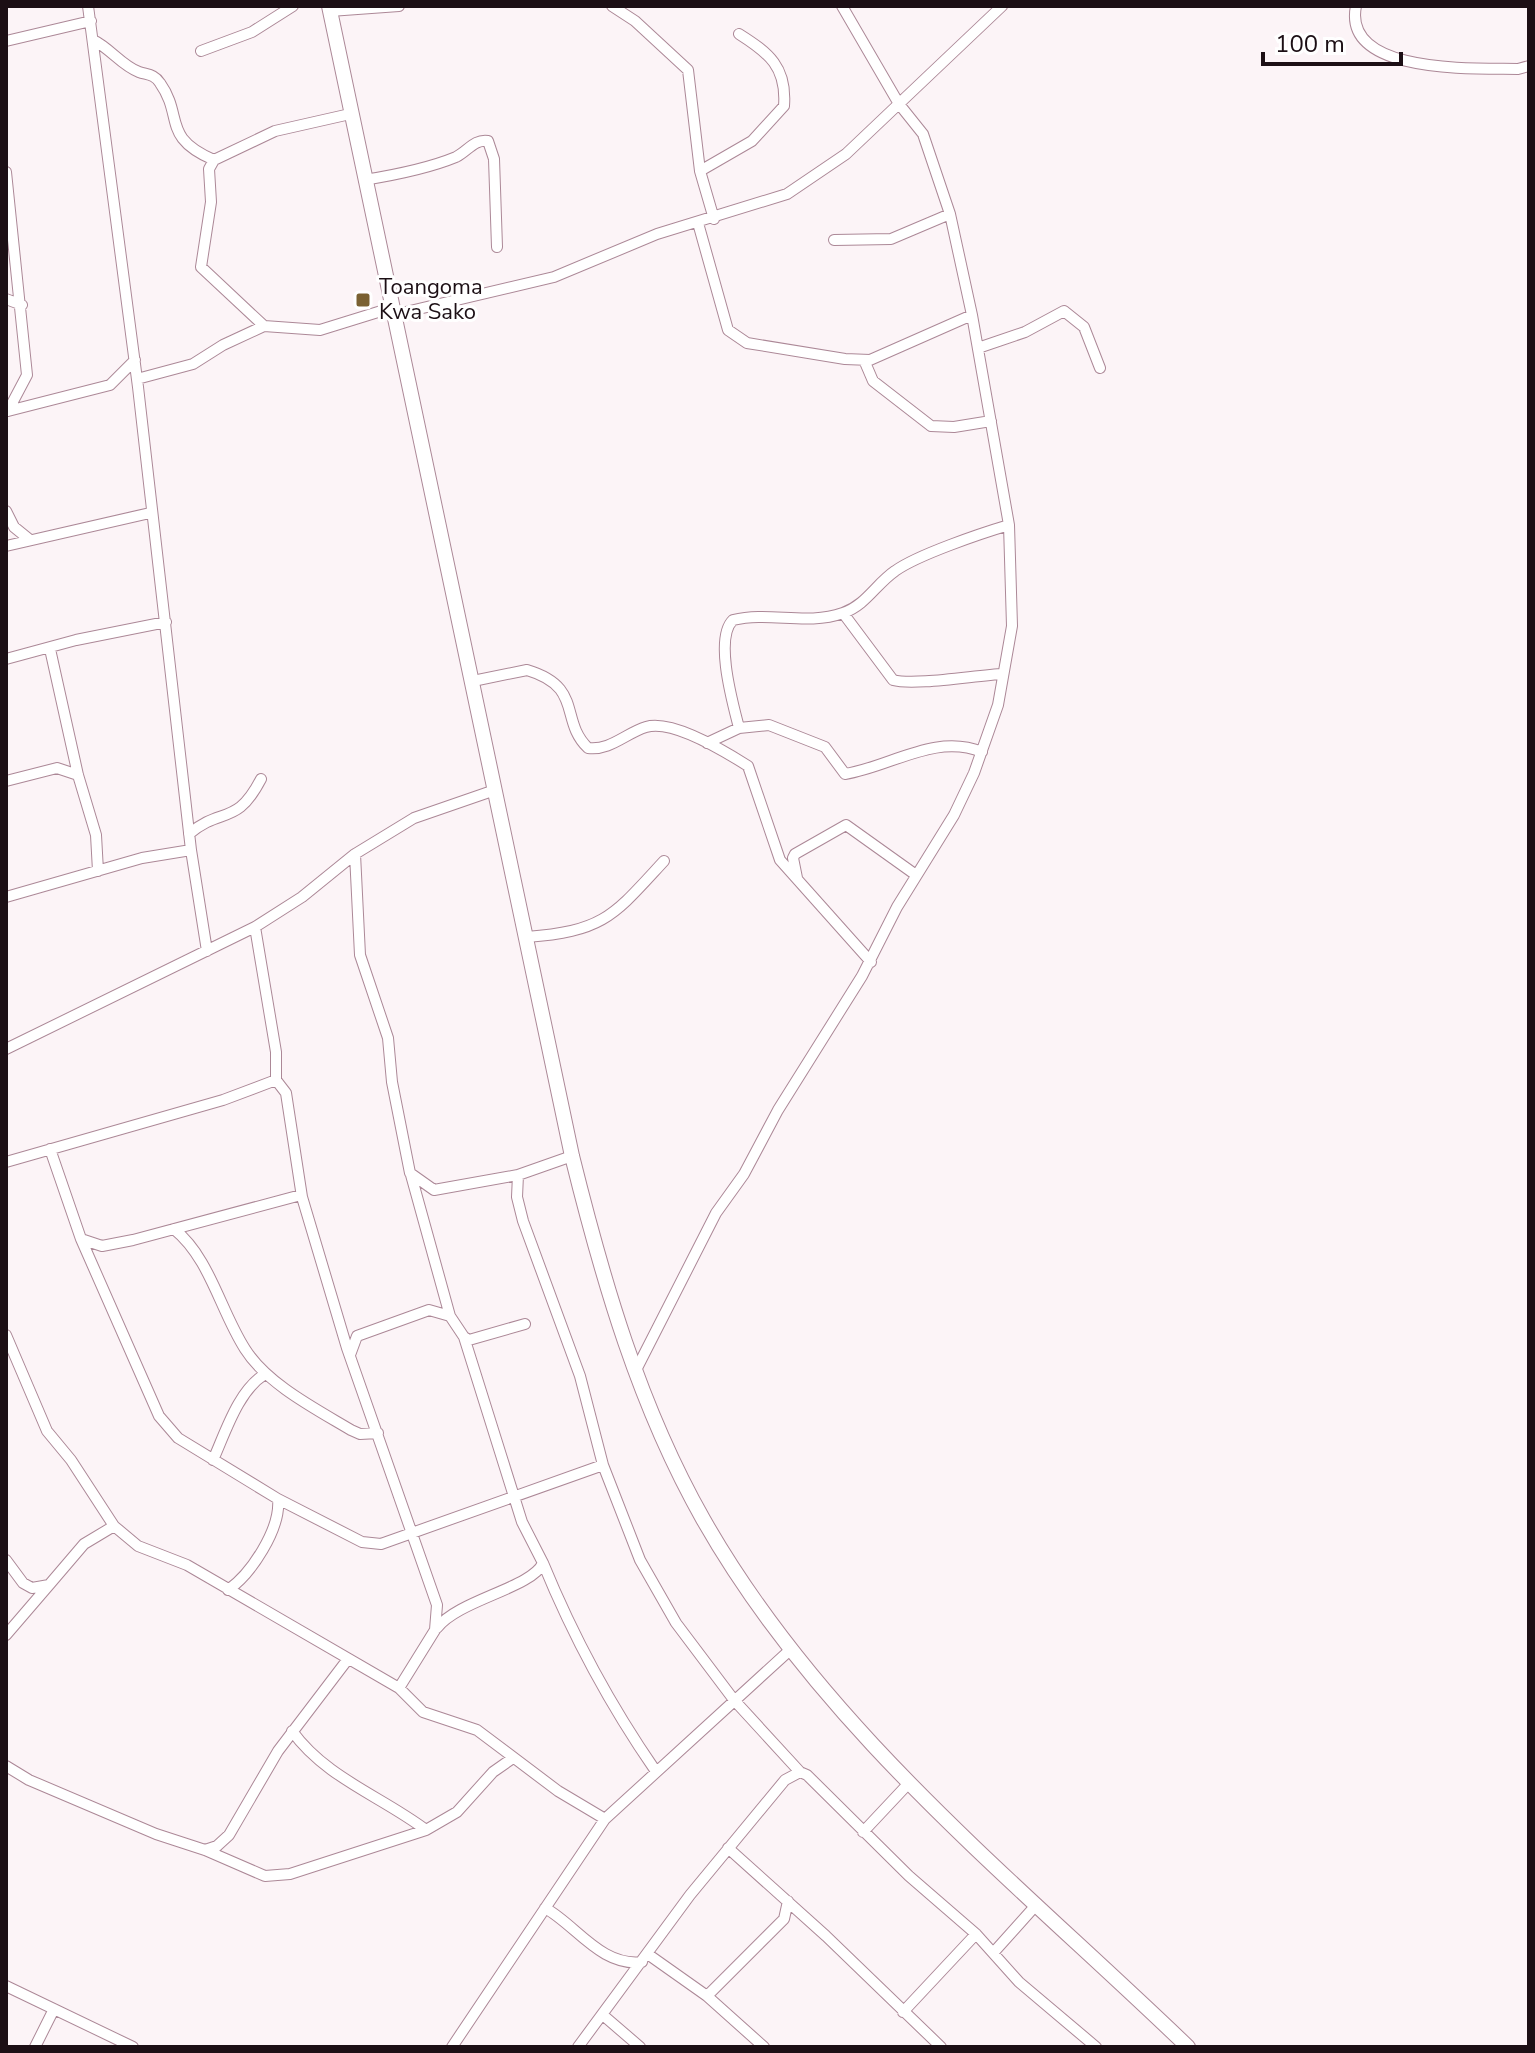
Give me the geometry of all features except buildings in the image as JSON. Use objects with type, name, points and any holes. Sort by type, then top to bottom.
[{"type":"main road","points":[[329,9],[572,1156],[599,1268],[635,1372],[703,1519],[790,1650],[852,1723],[909,1783],[1188,2047]]},
{"type":"street","points":[[88,6],[135,360],[150,513],[166,622],[191,850],[207,951]]},
{"type":"street","points":[[201,51],[252,32],[293,6]]},
{"type":"street","points":[[329,9],[399,6]]},
{"type":"street","points":[[612,6],[635,21],[688,70],[700,171],[714,219]]},
{"type":"street","points":[[635,1372],[716,1213],[744,1174],[778,1110],[871,962],[916,875],[941,840],[982,752],[1012,626],[1009,525],[972,315],[950,214],[923,134],[899,104],[842,6]]},
{"type":"street","points":[[137,379],[193,364],[264,326],[297,330],[335,328],[392,311],[554,277],[657,234],[714,219],[787,194],[815,177],[899,104],[921,79],[1002,6]]},
{"type":"street","points":[[1356,6],[1356,31],[1364,41],[1419,65],[1518,69],[1529,66]]},
{"type":"street","points":[[6,41],[91,21]]},
{"type":"street","points":[[700,171],[752,141],[784,106],[776,65],[764,48],[739,34]]},
{"type":"street","points":[[93,40],[111,48],[138,72],[155,76],[162,85],[179,136],[197,153],[214,160]]},
{"type":"street","points":[[264,326],[201,267],[211,202],[209,169],[214,160],[275,131],[350,114]]},
{"type":"street","points":[[364,180],[438,163],[461,154],[479,141],[488,141],[494,159],[497,247]]},
{"type":"street","points":[[6,172],[27,375],[7,412]]},
{"type":"street","points":[[834,240],[891,239],[950,214]]},
{"type":"street","points":[[698,223],[732,335],[747,343],[864,360],[888,354],[928,331],[972,315]]},
{"type":"street","points":[[6,291],[18,281]]},
{"type":"street","points":[[6,299],[22,305]]},
{"type":"street","points":[[978,348],[1025,332],[1064,311],[1084,327],[1100,368]]},
{"type":"street","points":[[7,412],[110,385],[135,360]]},
{"type":"street","points":[[864,360],[873,381],[931,426],[954,427],[991,421]]},
{"type":"street","points":[[6,511],[14,527],[30,540]]},
{"type":"street","points":[[6,546],[150,513]]},
{"type":"street","points":[[739,728],[726,661],[728,625],[746,617],[808,620],[843,613],[868,598],[901,567],[1009,525]]},
{"type":"street","points":[[6,540],[14,527]]},
{"type":"street","points":[[843,613],[893,680],[911,683],[1003,674]]},
{"type":"street","points":[[6,659],[76,640],[166,622]]},
{"type":"street","points":[[50,649],[78,775],[96,835],[98,871]]},
{"type":"street","points":[[473,681],[527,670],[535,673],[568,697],[576,731],[588,748],[605,747],[647,726],[657,726],[707,743],[748,766],[775,851],[853,946],[871,962]]},
{"type":"street","points":[[707,743],[739,728],[769,725],[822,746],[845,774],[937,748],[971,748],[982,752]]},
{"type":"street","points":[[6,781],[57,768],[74,755]]},
{"type":"street","points":[[57,768],[78,775]]},
{"type":"street","points":[[189,834],[205,822],[242,809],[261,779]]},
{"type":"street","points":[[6,1049],[255,927],[302,897],[355,854],[414,818],[495,790]]},
{"type":"street","points":[[797,879],[795,854],[846,825],[916,875]]},
{"type":"street","points":[[6,897],[142,858],[191,850]]},
{"type":"street","points":[[355,854],[360,955],[388,1038],[392,1082],[410,1173],[450,1316],[464,1337],[475,1381],[522,1522],[616,1714],[655,1770]]},
{"type":"street","points":[[527,937],[579,931],[611,915],[636,894],[664,861]]},
{"type":"street","points":[[255,927],[276,1052],[276,1080],[286,1093],[290,1109],[301,1195],[350,1357],[437,1605],[435,1630]]},
{"type":"street","points":[[6,1162],[223,1100],[276,1080]]},
{"type":"street","points":[[50,1149],[81,1239],[159,1416],[178,1438],[278,1499],[371,1545],[414,1534],[603,1465]]},
{"type":"street","points":[[410,1173],[434,1190],[518,1175],[572,1156]]},
{"type":"street","points":[[518,1175],[517,1197],[523,1221],[580,1376],[603,1465],[654,1588],[734,1700],[800,1772],[807,1775],[863,1832],[976,1934],[1019,1982],[1096,2047]]},
{"type":"street","points":[[281,1200],[299,1182]]},
{"type":"street","points":[[81,1239],[102,1246],[301,1195]]},
{"type":"street","points":[[174,1229],[192,1246],[245,1349],[265,1374],[351,1430],[360,1434],[378,1433]]},
{"type":"street","points":[[350,1357],[357,1336],[429,1310],[450,1316]]},
{"type":"street","points":[[464,1337],[475,1339],[525,1324]]},
{"type":"street","points":[[6,1335],[47,1431],[71,1460],[114,1526],[138,1546],[187,1565],[399,1688],[423,1712],[477,1730],[513,1758],[605,1819]]},
{"type":"street","points":[[213,1460],[234,1412],[251,1386],[265,1374]]},
{"type":"street","points":[[228,1590],[243,1580],[278,1521],[278,1499]]},
{"type":"street","points":[[278,1521],[300,1511]]},
{"type":"street","points":[[6,1635],[84,1544],[114,1526]]},
{"type":"street","points":[[6,1560],[23,1583],[32,1588],[49,1585]]},
{"type":"street","points":[[399,1688],[435,1630],[456,1610],[533,1576],[543,1563]]},
{"type":"street","points":[[243,1580],[245,1600]]},
{"type":"street","points":[[437,1605],[456,1610]]},
{"type":"street","points":[[452,2047],[605,1819],[655,1770],[790,1650]]},
{"type":"street","points":[[205,1850],[217,1846],[229,1835],[250,1795],[292,1731],[348,1659]]},
{"type":"street","points":[[292,1731],[305,1749],[328,1769],[381,1798],[426,1830]]},
{"type":"street","points":[[6,1766],[29,1780],[156,1834],[205,1850],[265,1876],[290,1874],[426,1830],[457,1812],[493,1772],[513,1758]]},
{"type":"street","points":[[578,2047],[728,1848],[785,1780],[800,1772]]},
{"type":"street","points":[[863,1832],[909,1783]]},
{"type":"street","points":[[728,1848],[941,2047]]},
{"type":"street","points":[[784,1919],[788,1901]]},
{"type":"street","points":[[994,1952],[1037,1904]]},
{"type":"street","points":[[545,1908],[560,1916],[576,1935],[594,1946],[624,1962],[646,1959],[707,1996],[764,2047]]},
{"type":"street","points":[[707,1996],[784,1919],[802,1914]]},
{"type":"street","points":[[903,2012],[976,1934]]},
{"type":"street","points":[[6,1986],[133,2047]]},
{"type":"street","points":[[35,2047],[54,2009]]},
{"type":"street","points":[[604,2016],[640,2047]]},
{"type":"place","name":"Toangoma Kwa Sako","points":[[363,300]]}]
